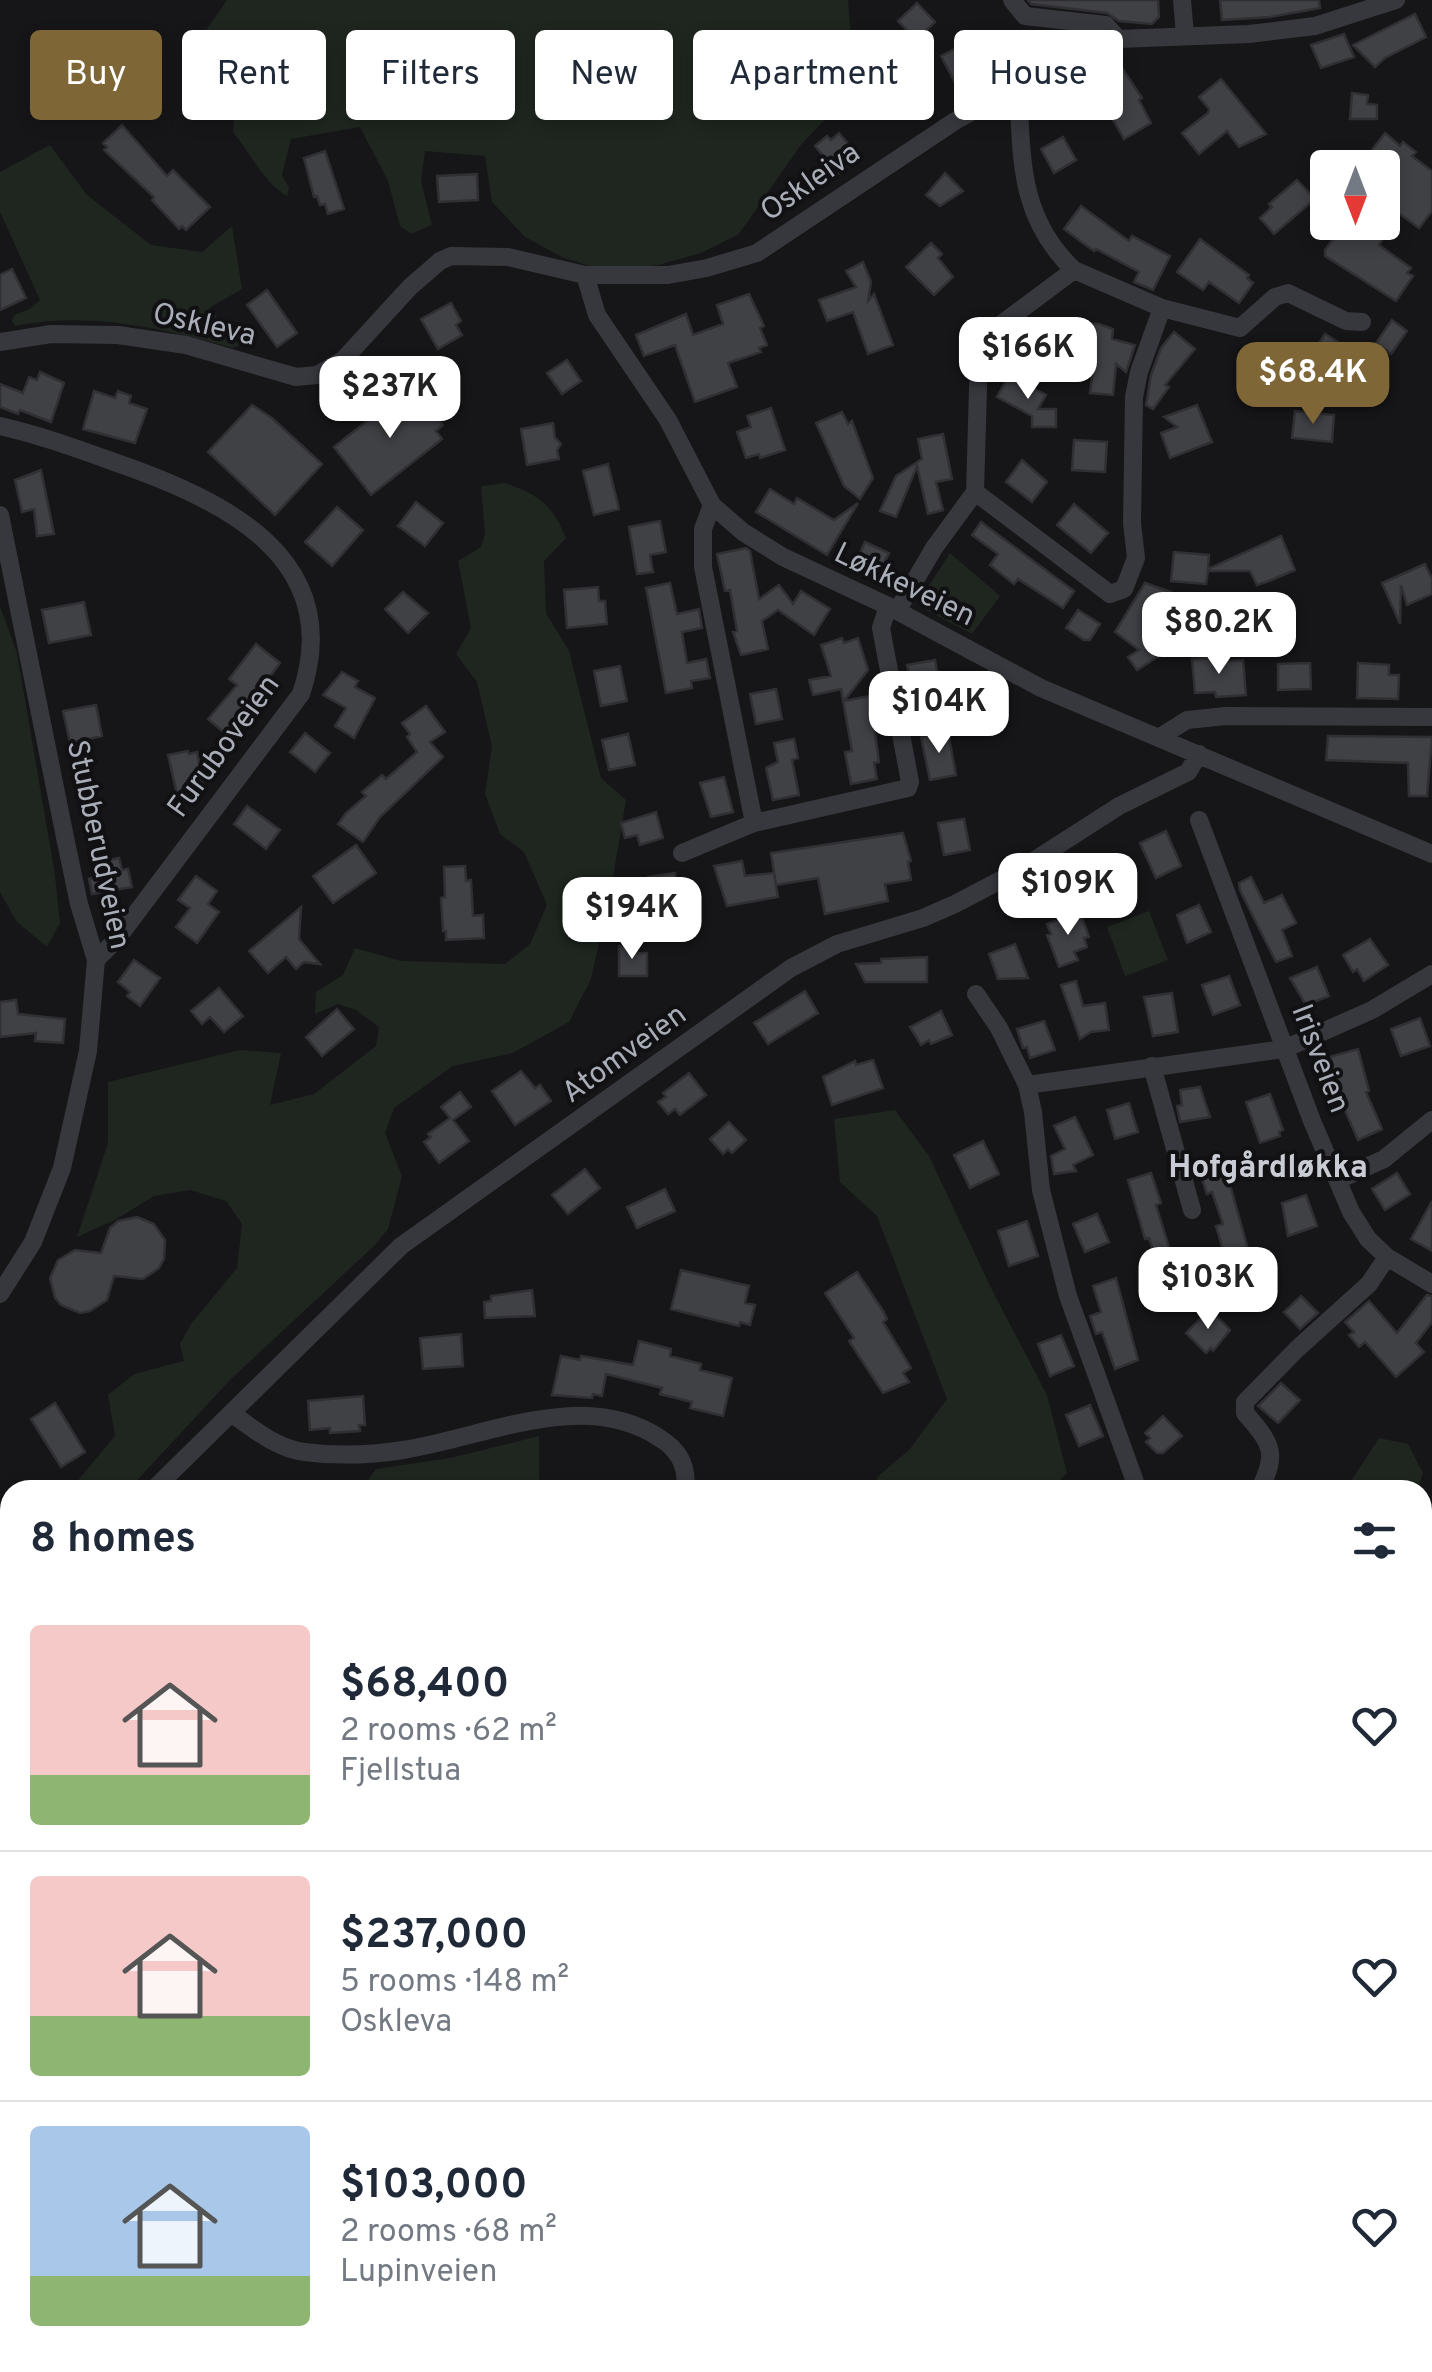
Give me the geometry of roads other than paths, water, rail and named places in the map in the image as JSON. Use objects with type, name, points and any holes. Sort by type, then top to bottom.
[{"type":"street","points":[[1012,0],[1025,16],[1106,24],[1111,30]]},
{"type":"street","points":[[1182,0],[1185,35]]},
{"type":"street","name":"Oskleiva","points":[[1123,39],[1249,34],[1315,26],[1396,0]]},
{"type":"street","name":"Oskleiva","points":[[585,275],[668,274],[758,253],[894,160],[961,120]]},
{"type":"street","points":[[1021,120],[1028,197],[1053,250],[1074,270],[1162,308],[1240,328],[1275,297],[1288,293],[1346,321],[1362,322]]},
{"type":"street","name":"Oskleva","points":[[0,342],[51,334],[118,335],[186,346],[284,374],[307,376],[336,366],[410,287],[451,256],[508,257],[585,275]]},
{"type":"street","points":[[682,853],[754,823],[903,791],[910,782],[881,628],[975,492],[979,354],[984,337],[1074,270]]},
{"type":"street","name":"Løkkeveien","points":[[585,275],[598,315],[668,420],[712,505],[743,532],[783,557],[1041,688],[1432,854]]},
{"type":"street","points":[[975,492],[1110,594],[1124,590],[1136,558],[1132,523],[1134,398],[1162,308]]},
{"type":"street","name":"Furuboveien","points":[[0,426],[35,434],[202,495],[231,513],[292,570],[310,612],[310,664],[301,694],[116,940],[96,960]]},
{"type":"street","points":[[712,505],[703,529],[703,567],[754,823]]},
{"type":"street","name":"Stubberudveien","points":[[0,515],[76,889],[96,960],[88,1051],[62,1168],[34,1242],[0,1294]]},
{"type":"street","points":[[1160,737],[1186,720],[1226,716],[1432,717]]},
{"type":"street","name":"Atomveien","points":[[163,1480],[402,1246],[792,968],[838,944],[923,918],[1018,871],[1118,806],[1188,772],[1199,754]]},
{"type":"street","name":"Irisveien","points":[[1200,820],[1284,1049],[1362,1232],[1387,1257],[1432,1284]]},
{"type":"street","points":[[1028,1085],[1284,1049],[1372,1010],[1432,974]]},
{"type":"street","points":[[976,994],[1028,1085],[1040,1190],[1068,1296],[1134,1480]]},
{"type":"street","points":[[1152,1066],[1192,1210]]},
{"type":"street","points":[[1338,1180],[1384,1158],[1432,1120]]},
{"type":"street","points":[[1263,1480],[1271,1463],[1271,1446],[1244,1413],[1246,1402],[1369,1284],[1387,1257]]},
{"type":"street","points":[[231,1413],[282,1446],[329,1454],[398,1451],[559,1416],[597,1415],[627,1420],[673,1446],[685,1466],[685,1480]]},
{"type":"district","name":"Hofgårdløkka","points":[[1268,1169]]}]
